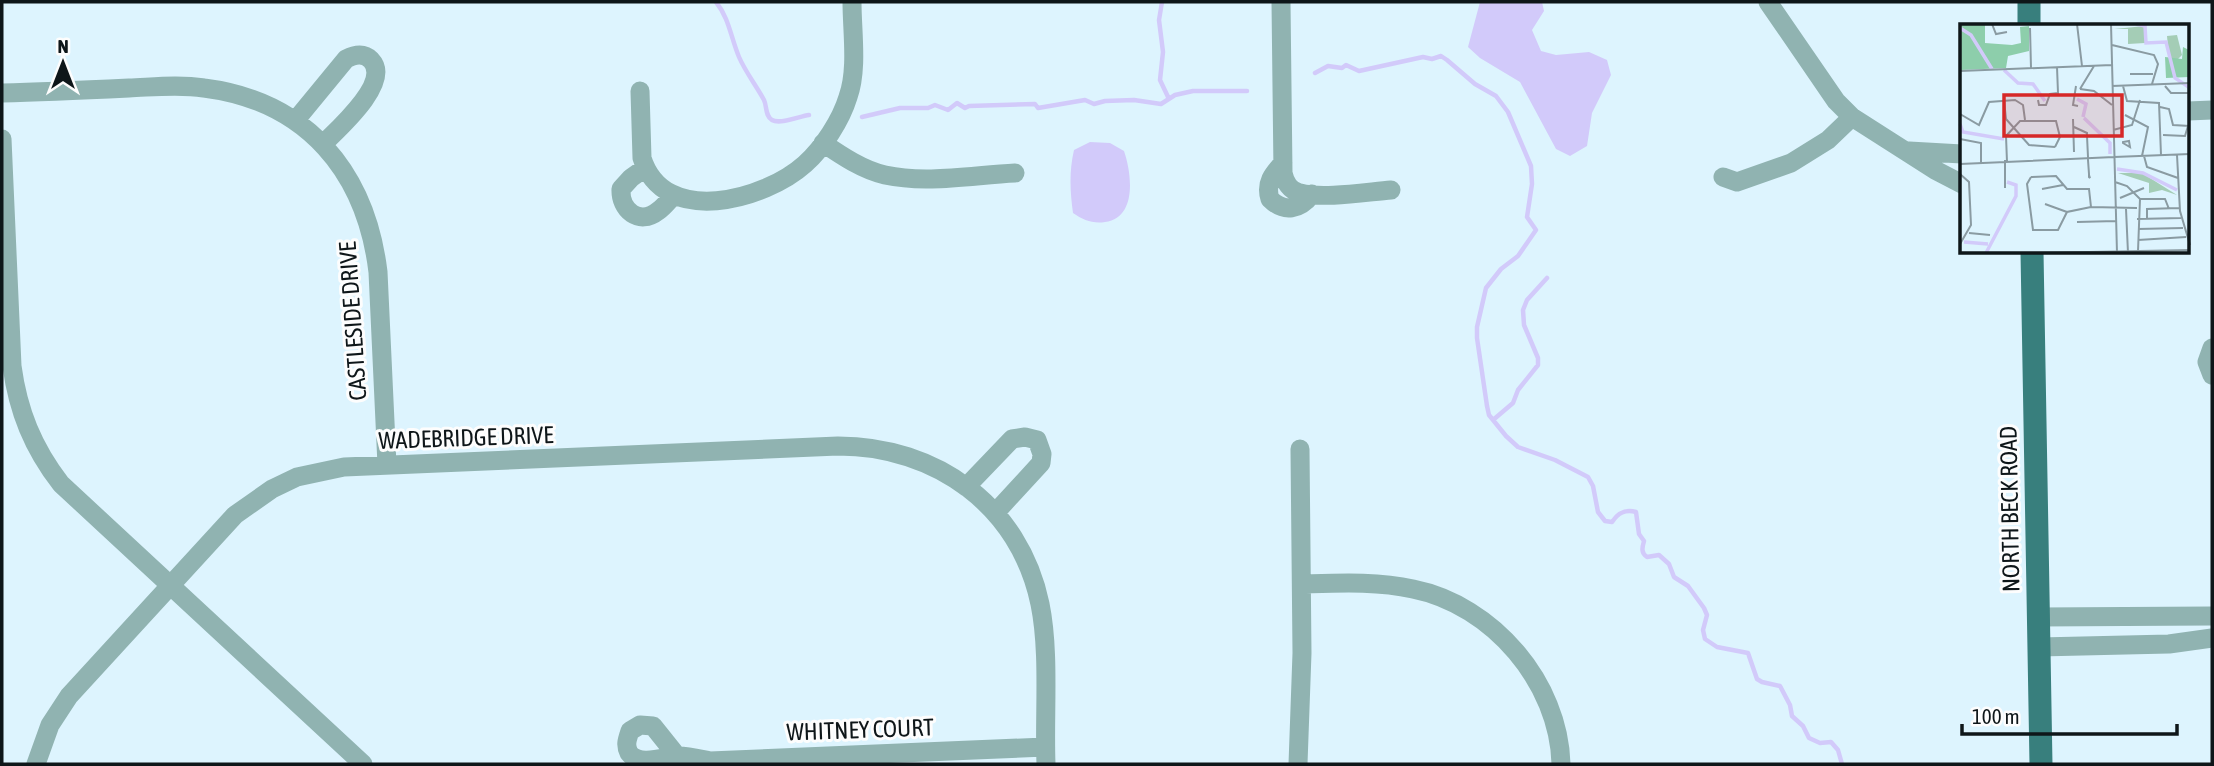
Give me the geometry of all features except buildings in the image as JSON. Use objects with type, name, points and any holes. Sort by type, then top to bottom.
[{"type":"main road","points":[[2029,2],[2029,24]]},
{"type":"main road","name":"NORTH BECK ROAD","points":[[2032,254],[2041,764]]},
{"type":"street","points":[[640,91],[642,158],[645,167],[659,186],[684,200],[715,201],[749,195],[777,184],[806,164],[823,143],[849,96],[853,63],[852,2]]},
{"type":"street","points":[[1281,2],[1283,163],[1287,184],[1300,193],[1312,194],[1391,190]]},
{"type":"street","points":[[1769,2],[1836,101],[1852,117],[1960,183]]},
{"type":"street","points":[[295,121],[346,59],[363,55],[370,59],[375,66],[375,84],[355,111],[323,144]]},
{"type":"street","name":"CASTLESIDE DRIVE","points":[[2,93],[201,87],[252,99],[295,121],[323,144],[354,187],[367,216],[375,244],[379,272],[387,466]]},
{"type":"street","points":[[2190,111],[2212,110]]},
{"type":"street","points":[[1723,177],[1738,182],[1791,163],[1828,140],[1852,117]]},
{"type":"street","points":[[2,139],[12,366],[23,418],[37,450],[61,484],[363,764]]},
{"type":"street","points":[[823,143],[847,159],[884,175],[930,178],[1015,173]]},
{"type":"street","points":[[1905,151],[1960,155]]},
{"type":"street","points":[[645,167],[621,189],[624,207],[630,214],[649,216],[674,195]]},
{"type":"street","points":[[2212,348],[2207,362],[2212,375]]},
{"type":"street","points":[[966,487],[1012,439],[1025,437],[1037,440],[1042,454],[1041,463],[1001,520]]},
{"type":"street","name":"WADEBRIDGE DRIVE","points":[[36,764],[50,725],[69,696],[169,585],[235,515],[272,489],[297,477],[324,470],[387,466],[856,446],[885,450],[939,469],[966,487],[1001,520],[1022,553],[1041,610],[1044,636],[1045,756]]},
{"type":"street","points":[[1298,764],[1302,653],[1300,449]]},
{"type":"street","points":[[1302,584],[1388,584],[1438,596],[1469,611],[1505,640],[1533,676],[1551,712],[1561,764]]},
{"type":"street","points":[[2038,617],[2212,616]]},
{"type":"street","points":[[2039,647],[2169,645],[2212,638]]},
{"type":"street","name":"WHITNEY COURT","points":[[677,756],[710,761],[1045,756]]},
{"type":"shaded area","points":[[1480,2],[1542,2],[1544,11],[1532,30],[1541,51],[1556,55],[1589,52],[1607,60],[1611,75],[1592,113],[1587,146],[1570,156],[1556,149],[1520,82],[1480,58],[1468,47]]},
{"type":"shaded area","points":[[1090,142],[1110,143],[1124,151],[1129,171],[1130,194],[1127,204],[1115,219],[1105,222],[1088,221],[1073,213],[1070,182],[1074,150]]},
{"type":"waterway","points":[[716,2],[727,21],[742,63],[764,100],[770,118],[780,121],[809,115]]},
{"type":"waterway","points":[[1162,2],[1159,20],[1163,52],[1160,80],[1169,99]]},
{"type":"waterway","points":[[1315,73],[1328,66],[1342,68],[1346,65],[1359,71],[1423,57],[1432,59],[1441,56],[1475,84],[1496,96],[1508,112],[1531,166],[1532,184],[1527,217],[1536,230],[1518,256],[1501,269],[1486,288],[1477,338],[1489,415],[1518,447],[1555,460],[1588,477],[1593,486],[1598,512],[1605,521],[1612,522],[1625,511],[1636,512],[1639,534],[1644,541],[1644,554],[1647,557],[1659,555],[1669,564],[1674,577],[1688,586],[1704,608],[1707,615],[1703,630],[1705,639],[1717,647],[1748,653],[1757,679],[1780,686],[1790,705],[1792,716],[1803,726],[1809,738],[1820,743],[1831,742],[1838,750],[1842,764]]},
{"type":"waterway","points":[[862,117],[900,108],[928,108],[935,105],[948,110],[957,103],[965,108],[1035,104],[1038,108],[1085,100],[1094,104],[1134,100],[1161,104],[1175,95],[1193,91],[1247,91]]},
{"type":"waterway","points":[[1493,420],[1513,403],[1518,390],[1538,365],[1538,358],[1524,325],[1523,310],[1527,300],[1547,278]]}]
